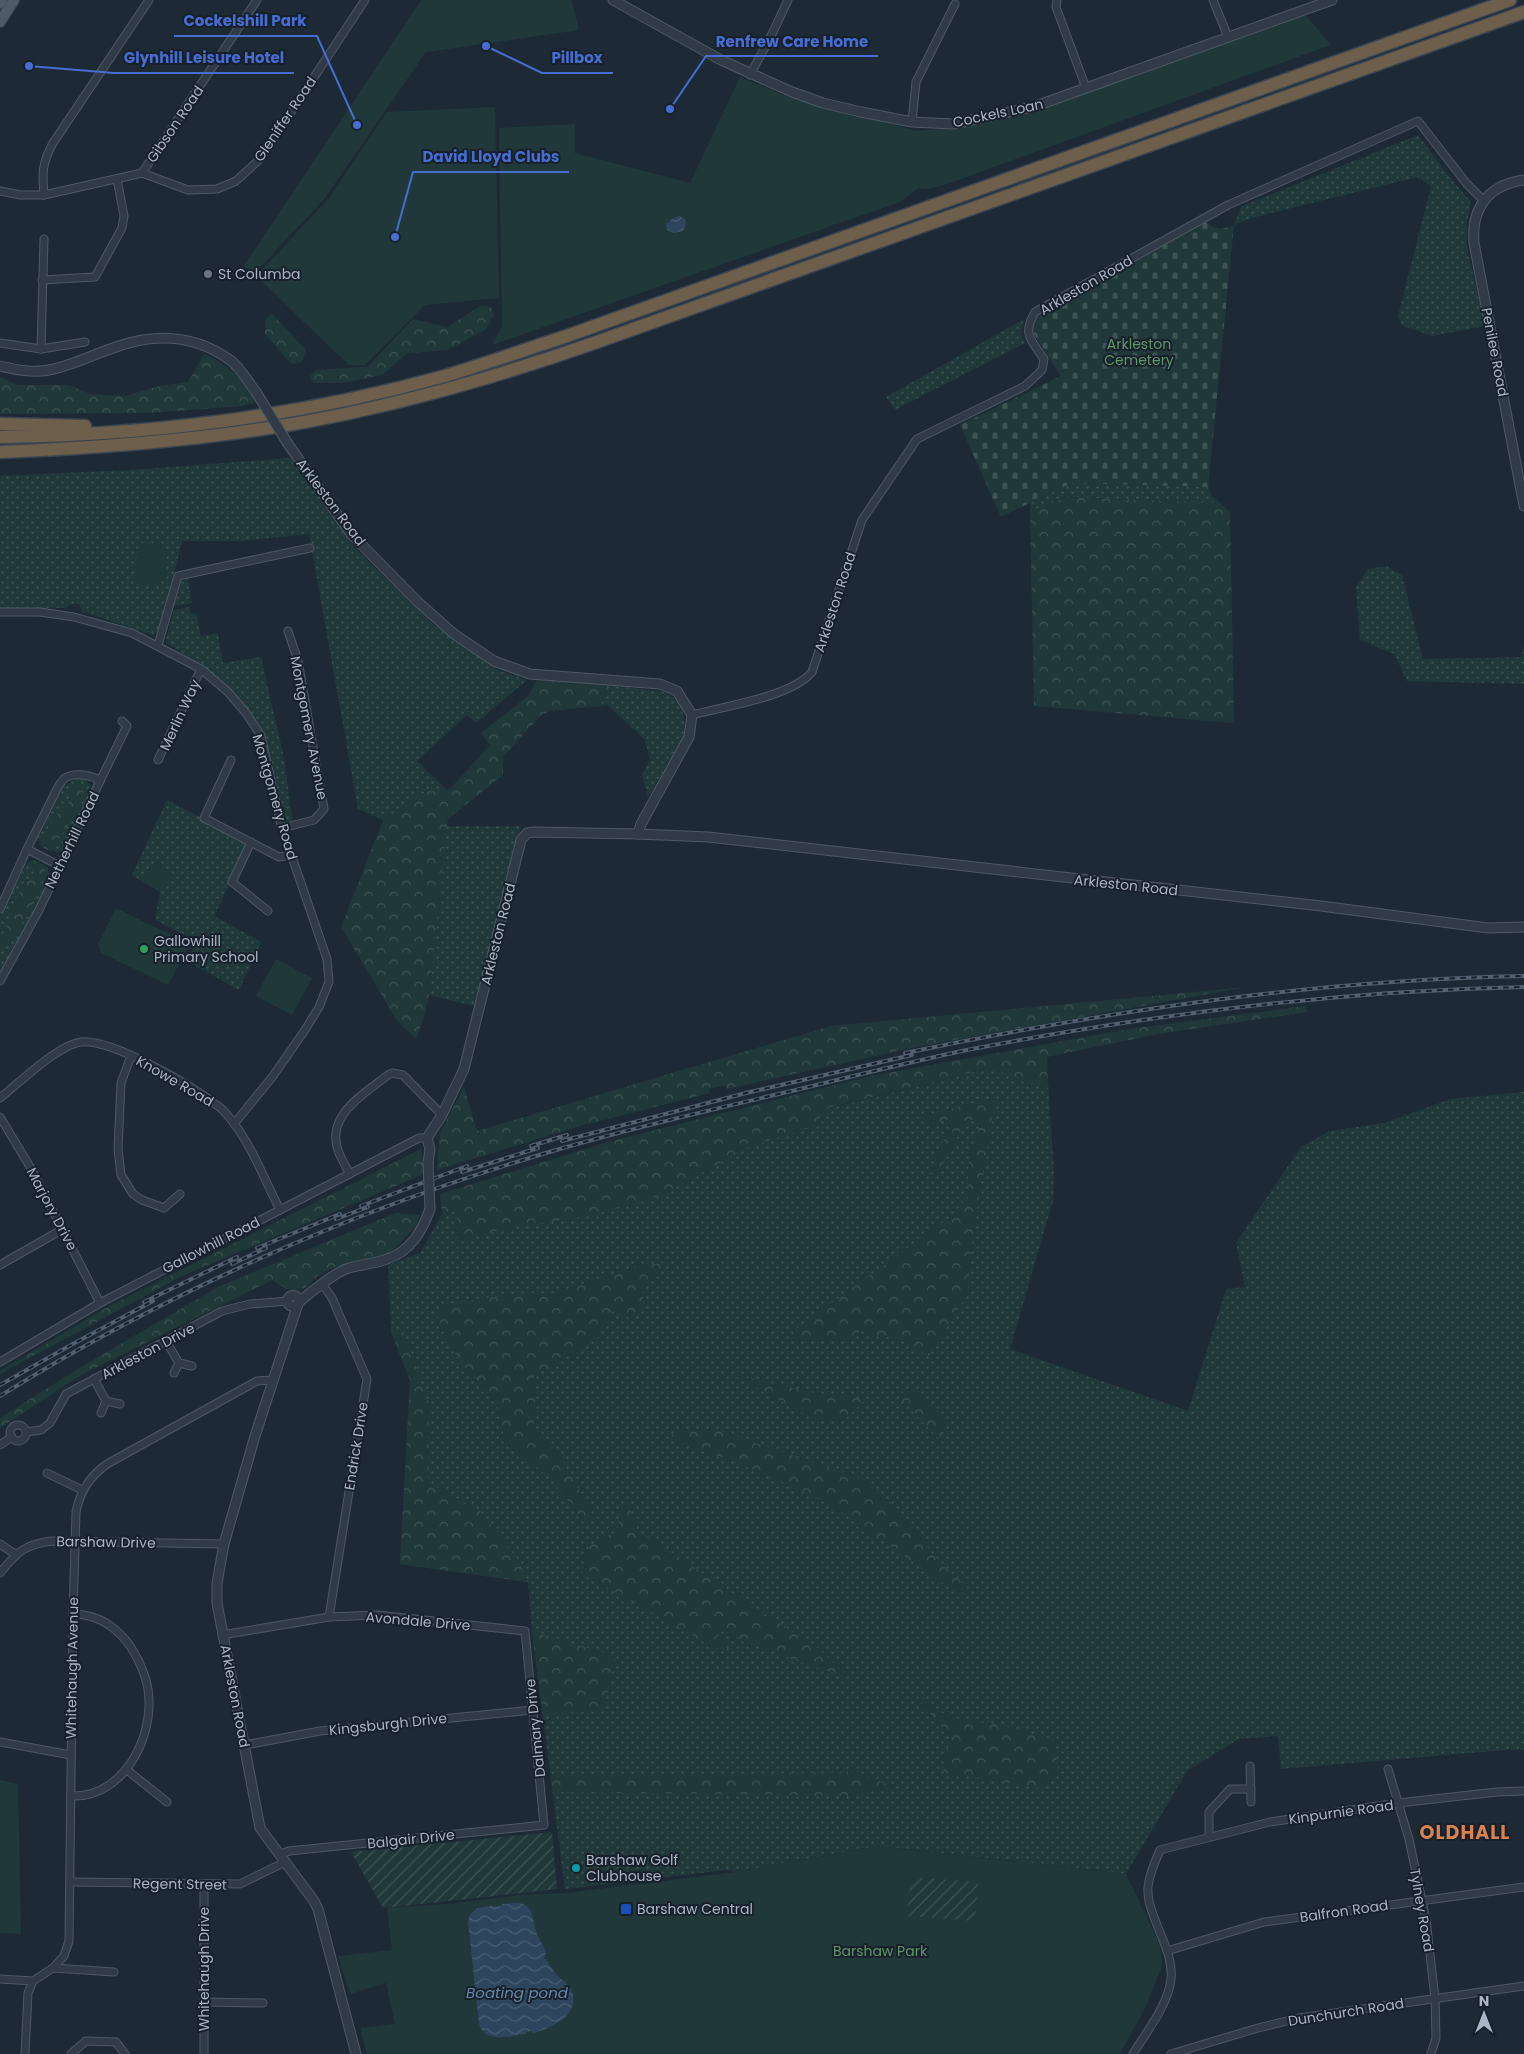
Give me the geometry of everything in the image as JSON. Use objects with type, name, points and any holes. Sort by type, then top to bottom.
[{"type":"highway","points":[[0,437],[47,436],[178,426],[261,415],[366,395],[446,375],[564,337],[1510,0]]},
{"type":"highway","points":[[0,454],[176,441],[287,425],[391,404],[497,376],[594,344],[1524,12]]},
{"type":"highway","points":[[0,424],[178,426]]},
{"type":"main road","points":[[0,22],[14,0]]},
{"type":"street","points":[[44,195],[42,171],[46,156],[149,0]]},
{"type":"street","name":"Gibson Road","points":[[142,173],[257,0]]},
{"type":"street","name":"Gleniffer Road","points":[[142,173],[188,190],[217,189],[236,181],[260,159],[365,0]]},
{"type":"street","name":"Cockels Loan","points":[[613,0],[750,75],[823,103],[912,122],[953,124],[1034,108],[1332,0]]},
{"type":"street","points":[[750,75],[788,0]]},
{"type":"street","points":[[1057,0],[1056,7],[1086,88]]},
{"type":"street","points":[[1214,0],[1228,37]]},
{"type":"street","points":[[912,122],[916,82],[955,4]]},
{"type":"street","name":"Arkleston Road","points":[[0,366],[17,371],[49,370],[116,347],[153,338],[180,338],[210,348],[231,360],[256,392],[288,444],[351,534],[418,602],[454,634],[494,661],[530,674],[660,684],[677,691],[692,714],[777,693],[794,687],[805,680],[812,672],[862,520],[917,438],[1026,386],[1042,370],[1044,359],[1029,337],[1028,324],[1035,312],[1228,205],[1418,122],[1466,184],[1483,200]]},
{"type":"street","points":[[0,191],[20,195],[44,195],[142,173]]},
{"type":"street","points":[[42,280],[95,277],[122,228],[124,216],[116,179]]},
{"type":"street","points":[[1483,200],[1502,185],[1524,180]]},
{"type":"street","name":"Penilee Road","points":[[1483,200],[1476,215],[1473,228],[1474,243],[1524,506]]},
{"type":"street","points":[[41,350],[44,239]]},
{"type":"street","points":[[0,343],[41,350],[85,342]]},
{"type":"street","points":[[158,646],[178,576],[310,548]]},
{"type":"street","name":"Montgomery Road","points":[[0,612],[40,612],[74,616],[132,633],[201,669],[234,699],[261,736],[282,828],[327,959],[329,982],[319,1007],[305,1030],[273,1076],[234,1124]]},
{"type":"street","name":"Montgomery Avenue","points":[[282,828],[314,820],[324,809],[298,661],[288,631]]},
{"type":"street","name":"Merlin Way","points":[[158,760],[201,669]]},
{"type":"street","points":[[638,834],[641,824],[689,737],[692,714]]},
{"type":"street","points":[[100,781],[127,726],[122,721]]},
{"type":"street","points":[[231,760],[204,818],[279,857],[291,855]]},
{"type":"street","name":"Netherhill Road","points":[[0,909],[27,849],[64,778],[83,776],[100,781],[39,910],[0,981]]},
{"type":"street","name":"Arkleston Road","points":[[356,2054],[318,1909],[260,1828],[222,1635],[216,1594],[224,1544],[291,1324],[294,1302],[323,1285],[331,1277],[349,1268],[387,1259],[405,1250],[419,1234],[430,1208],[428,1162],[430,1149],[427,1138],[442,1115],[464,1069],[523,836],[534,832],[638,834],[744,842],[1321,906],[1488,928],[1524,927]]},
{"type":"street","points":[[251,842],[232,882],[268,911]]},
{"type":"street","points":[[27,849],[60,866]]},
{"type":"street","name":"Knowe Road","points":[[0,1098],[62,1049],[81,1042],[98,1044],[131,1056],[170,1075],[220,1107],[234,1124],[280,1210]]},
{"type":"street","points":[[131,1056],[121,1083],[118,1149],[121,1174],[132,1194],[164,1208],[180,1194]]},
{"type":"street","points":[[350,1174],[339,1153],[336,1140],[337,1126],[343,1113],[388,1075],[392,1073],[403,1075],[442,1115]]},
{"type":"street","name":"Marjory Drive","points":[[0,1118],[16,1142],[100,1303]]},
{"type":"street","name":"Gallowhill Road","points":[[0,1362],[100,1303],[419,1138],[427,1138]]},
{"type":"street","points":[[0,1265],[63,1229]]},
{"type":"street","name":"Endrick Drive","points":[[323,1285],[332,1298],[367,1379],[329,1617]]},
{"type":"street","name":"Arkleston Drive","points":[[26,1432],[40,1430],[50,1423],[66,1394],[222,1311],[250,1304],[294,1302]]},
{"type":"street","points":[[166,1341],[179,1363],[192,1366]]},
{"type":"street","points":[[174,1373],[179,1363]]},
{"type":"street","points":[[94,1379],[106,1401],[120,1404]]},
{"type":"street","name":"Whitehaugh Avenue","points":[[33,1980],[53,1968],[64,1956],[70,1941],[72,1613],[76,1512],[82,1490],[96,1472],[107,1464],[257,1381],[273,1380]]},
{"type":"street","points":[[101,1413],[106,1401]]},
{"type":"street","points":[[15,1426],[22,1426],[26,1432],[25,1437],[21,1440],[16,1440],[12,1437],[11,1430],[15,1426]]},
{"type":"street","points":[[0,1445],[12,1437]]},
{"type":"street","points":[[47,1473],[82,1490]]},
{"type":"street","name":"Barshaw Drive","points":[[0,1573],[15,1554],[37,1543],[75,1540],[224,1544]]},
{"type":"street","points":[[0,1544],[15,1554]]},
{"type":"street","points":[[72,1613],[90,1616],[107,1623],[127,1640],[146,1678],[148,1717],[142,1741],[127,1770],[104,1789],[86,1796],[72,1796]]},
{"type":"street","name":"Avondale Drive","points":[[222,1635],[329,1617],[377,1615],[525,1631]]},
{"type":"street","name":"Dalmary Drive","points":[[525,1631],[544,1825]]},
{"type":"street","name":"Kingsburgh Drive","points":[[244,1745],[320,1731],[533,1710]]},
{"type":"street","points":[[0,1742],[71,1755]]},
{"type":"street","points":[[1250,1766],[1251,1802]]},
{"type":"street","points":[[127,1770],[167,1802]]},
{"type":"street","name":"Tylney Road","points":[[1388,1770],[1409,1839],[1422,1900],[1435,1998],[1436,2038],[1431,2054]]},
{"type":"street","points":[[1209,1837],[1209,1812],[1230,1789],[1250,1789]]},
{"type":"street","name":"Kinpurnie Road","points":[[1167,1951],[1149,1899],[1148,1887],[1160,1850],[1270,1822],[1398,1803],[1497,1792],[1524,1791]]},
{"type":"street","name":"Balgair Drive","points":[[282,1858],[289,1851],[544,1825]]},
{"type":"street","name":"Regent Street","points":[[70,1882],[240,1884],[282,1858]]},
{"type":"street","name":"Whitehaugh Drive","points":[[204,1884],[204,2054]]},
{"type":"street","name":"Balfron Road","points":[[1167,1951],[1264,1922],[1524,1886]]},
{"type":"street","points":[[1133,2054],[1166,1996],[1170,1979],[1167,1951]]},
{"type":"street","points":[[53,1968],[57,1970],[114,1972]]},
{"type":"street","points":[[0,1979],[33,1980],[28,1993],[25,2054]]},
{"type":"street","name":"Dunchurch Road","points":[[1171,2054],[1240,2033],[1299,2018],[1524,1986]]},
{"type":"street","points":[[204,2002],[263,2003]]},
{"type":"street","points":[[71,2054],[86,2041],[116,2042],[125,2054]]},
{"type":"green space","points":[[421,0],[570,0],[572,1],[579,30],[426,52],[325,198],[254,274],[243,267]]},
{"type":"green space","points":[[1304,13],[1331,45],[950,183],[929,189],[918,188],[900,202],[492,345],[502,327],[499,128],[575,124],[575,153],[690,183],[740,77],[788,97],[916,131],[955,128],[1023,116]]},
{"type":"green space","points":[[495,107],[499,298],[425,305],[365,365],[349,365],[256,276],[329,198],[387,112]]},
{"type":"green space","points":[[1418,135],[1471,202],[1467,222],[1467,248],[1485,326],[1432,336],[1401,325],[1398,316],[1431,186],[1417,177],[1251,218],[1234,225],[1242,206]]},
{"type":"green space","name":"Arkleston Cemetery","points":[[1206,222],[1212,227],[1220,228],[1234,225],[1208,487],[1072,483],[1001,517],[960,425],[1061,376],[1032,331],[1032,326],[1039,316],[1136,258]]},
{"type":"green space","points":[[480,306],[491,307],[494,315],[486,329],[448,350],[408,353],[382,375],[343,383],[313,383],[310,376],[316,370],[367,367],[413,319],[447,327]]},
{"type":"green space","points":[[272,314],[306,350],[302,362],[291,364],[265,334],[265,319]]},
{"type":"green space","points":[[1024,319],[1021,334],[1025,343],[895,410],[886,397]]},
{"type":"green space","points":[[204,354],[228,368],[257,402],[243,406],[148,413],[0,414],[0,377],[18,385],[69,385],[90,394],[126,396],[159,386],[188,382]]},
{"type":"green space","points":[[290,458],[351,544],[436,627],[500,671],[527,680],[476,723],[467,715],[417,761],[448,791],[427,791],[383,820],[358,809],[309,534],[242,541],[182,541],[161,626],[157,633],[153,635],[83,612],[78,604],[72,604],[65,608],[0,608],[0,476],[130,470]]},
{"type":"green space","points":[[1072,483],[1208,487],[1212,496],[1220,503],[1067,497],[1030,511],[1030,503]]},
{"type":"green space","points":[[1067,497],[1220,503],[1230,512],[1234,723],[1034,706],[1030,511]]},
{"type":"green space","points":[[139,543],[162,544],[162,551],[167,554],[165,579],[157,579],[157,584],[133,585]]},
{"type":"green space","points":[[1387,566],[1402,575],[1423,659],[1522,657],[1524,646],[1524,684],[1407,681],[1394,654],[1360,640],[1356,587],[1368,569]]},
{"type":"green space","points":[[188,578],[192,603],[174,606],[181,582]]},
{"type":"green space","points":[[189,607],[191,614],[196,613],[201,636],[218,633],[223,663],[261,657],[284,758],[292,817],[291,826],[283,827],[264,735],[197,663],[167,643],[166,639],[174,610]]},
{"type":"green space","points":[[537,680],[607,685],[601,706],[551,711],[541,715],[503,757],[503,775],[448,819],[429,995],[416,1039],[397,1021],[341,927],[383,820],[427,791],[448,791],[490,745],[481,733],[528,696]]},
{"type":"green space","points":[[607,685],[665,692],[680,702],[685,722],[684,738],[648,797],[642,775],[650,760],[645,740],[607,705],[601,706]]},
{"type":"green space","points":[[78,778],[84,779],[91,786],[89,797],[63,852],[48,850],[42,846],[38,838],[64,786]]},
{"type":"green space","points":[[77,784],[84,789],[79,814],[70,821],[51,852],[41,846],[39,841],[56,816],[68,805],[72,796],[67,789]]},
{"type":"green space","points":[[167,800],[249,843],[214,916],[261,942],[239,990],[187,961],[197,941],[155,920],[160,892],[132,875]]},
{"type":"green space","points":[[447,826],[521,826],[475,1006],[429,995]]},
{"type":"green space","points":[[33,860],[41,863],[49,870],[49,881],[7,968],[3,973],[0,973],[0,917],[26,864]]},
{"type":"green space","points":[[33,860],[46,867],[22,923],[0,953],[0,939],[12,916],[9,911],[25,883],[32,879],[34,872],[29,863]]},
{"type":"green space","points":[[154,863],[172,872],[160,890],[145,881]]},
{"type":"green space","name":"Gallowhill Primary School","points":[[116,908],[190,944],[168,985],[101,953],[98,944]]},
{"type":"green space","points":[[276,959],[312,978],[292,1015],[256,996]]},
{"type":"green space","points":[[1247,987],[911,1048],[727,1089],[725,1085],[709,1089],[710,1093],[580,1126],[437,1170],[440,1133],[464,1087],[477,1131],[831,1026]]},
{"type":"green space","points":[[1306,1006],[1308,1012],[1158,1034],[1047,1057],[1048,1088],[989,1068],[828,1108],[812,1127],[749,1147],[659,1196],[593,1215],[505,1229],[457,1241],[458,1211],[442,1214],[440,1194],[608,1142],[871,1076],[1129,1029]]},
{"type":"green space","points":[[1046,1054],[1054,1172],[1053,1201],[1010,1349],[1188,1411],[1226,1289],[1245,1287],[1236,1243],[1301,1147],[1330,1131],[1384,1123],[1451,1099],[1524,1092],[1524,1750],[1281,1769],[1278,1736],[1239,1739],[1187,1771],[1126,1874],[878,1846],[736,1872],[725,1870],[565,1889],[532,1632],[528,1582],[400,1564],[410,1380],[391,1332],[388,1265],[420,1253],[442,1214],[458,1211],[457,1232],[754,1127]]},
{"type":"green space","points":[[981,1101],[995,1102],[975,1220],[967,1295],[929,1356],[898,1339],[860,1331],[846,1342],[793,1339],[793,1331],[948,1219],[968,1197],[969,1155],[982,1120],[966,1120],[938,1174],[929,1174],[953,1118],[928,1125],[925,1116]]},
{"type":"green space","points":[[421,1149],[424,1174],[184,1275],[0,1374],[0,1371],[102,1310]]},
{"type":"green space","points":[[396,1213],[420,1215],[415,1227],[387,1254],[335,1267],[318,1275],[305,1288],[297,1290],[288,1290],[272,1280],[81,1375],[0,1428],[0,1418],[81,1367],[218,1287]]},
{"type":"green space","points":[[666,1263],[659,1275],[643,1288],[643,1305],[629,1318],[613,1311],[597,1339],[561,1361],[533,1374],[536,1390],[532,1429],[562,1460],[594,1517],[589,1525],[573,1508],[553,1481],[520,1453],[504,1436],[497,1404],[473,1379],[450,1346],[437,1319],[447,1304],[522,1293],[558,1293],[637,1266]]},
{"type":"green space","points":[[402,1329],[429,1404],[428,1482],[480,1511],[517,1559],[528,1582],[400,1564],[410,1380],[391,1332]]},
{"type":"green space","points":[[734,1375],[815,1393],[866,1399],[845,1419],[817,1421]]},
{"type":"green space","points":[[913,1391],[950,1422],[939,1439],[896,1394]]},
{"type":"green space","points":[[713,1429],[857,1477],[895,1506],[939,1562],[968,1588],[960,1595],[827,1502],[743,1465],[668,1438],[677,1431]]},
{"type":"green space","points":[[628,1505],[638,1531],[819,1649],[849,1678],[797,1661],[713,1628],[735,1658],[582,1574],[590,1546],[617,1531],[620,1509]]},
{"type":"green space","points":[[532,1632],[616,1656],[603,1711],[543,1714]]},
{"type":"green space","points":[[918,1698],[952,1719],[996,1724],[1054,1740],[1058,1770],[1039,1788],[943,1772],[950,1738]]},
{"type":"green space","points":[[855,1772],[894,1787],[849,1796],[552,1792],[551,1777]]},
{"type":"green space","points":[[0,1780],[18,1784],[21,1934],[0,1933]]},
{"type":"green space","points":[[552,1832],[557,1889],[394,1907],[383,1908],[351,1852]]},
{"type":"green space","name":"Barshaw Park","points":[[878,1846],[1126,1874],[1160,1945],[1162,1966],[1146,2006],[1120,2054],[367,2054],[360,2028],[395,2024],[386,1983],[350,1994],[338,1956],[392,1950],[387,1908],[456,1903],[521,1895],[566,1893],[736,1872]]},
{"type":"green space","points":[[911,1877],[978,1882],[975,1921],[907,1916]]},
{"type":"water","points":[[679,216],[685,219],[686,224],[683,231],[674,233],[667,230],[666,224]]},
{"type":"water","name":"Boating pond","points":[[515,1903],[526,1906],[532,1913],[537,1934],[546,1953],[544,1959],[572,1989],[573,2004],[566,2017],[546,2029],[513,2036],[492,2036],[482,2030],[479,2024],[468,1921],[473,1911],[482,1907]]},
{"type":"railway","points":[[905,1053],[1058,1024],[1213,1000],[1368,984],[1524,976]]},
{"type":"railway","points":[[0,1396],[134,1320],[203,1285],[273,1253],[344,1223],[416,1196],[489,1171],[592,1140],[924,1059],[1035,1037],[1174,1016],[1315,999],[1455,989],[1524,987]]},
{"type":"railway","points":[[562,1141],[746,1093],[912,1055]]},
{"type":"railway","points":[[531,1146],[567,1135]]},
{"type":"railway","points":[[462,1172],[538,1148]]},
{"type":"railway","points":[[361,1206],[467,1166]]},
{"type":"railway","points":[[336,1219],[368,1207]]},
{"type":"railway","points":[[257,1248],[340,1214]]},
{"type":"railway","points":[[232,1264],[266,1248]]},
{"type":"railway","points":[[144,1302],[237,1257]]},
{"type":"railway","points":[[0,1385],[153,1301]]},
{"type":"place","name":"Pillbox","points":[[486,46]]},
{"type":"place","name":"Glynhill Leisure Hotel","points":[[29,66]]},
{"type":"place","name":"Renfrew Care Home","points":[[670,109]]},
{"type":"place","name":"Cockelshill Park","points":[[357,125]]},
{"type":"place","name":"David Lloyd Clubs","points":[[395,237]]},
{"type":"place","name":"St Columba","points":[[208,274]]},
{"type":"place","name":"Gallowhill Primary School","points":[[144,949]]},
{"type":"place","name":"Barshaw Golf Clubhouse","points":[[576,1868]]},
{"type":"place","name":"Barshaw Central","points":[[626,1909]]},
{"type":"district","name":"OLDHALL","points":[[1465,1832]]}]
